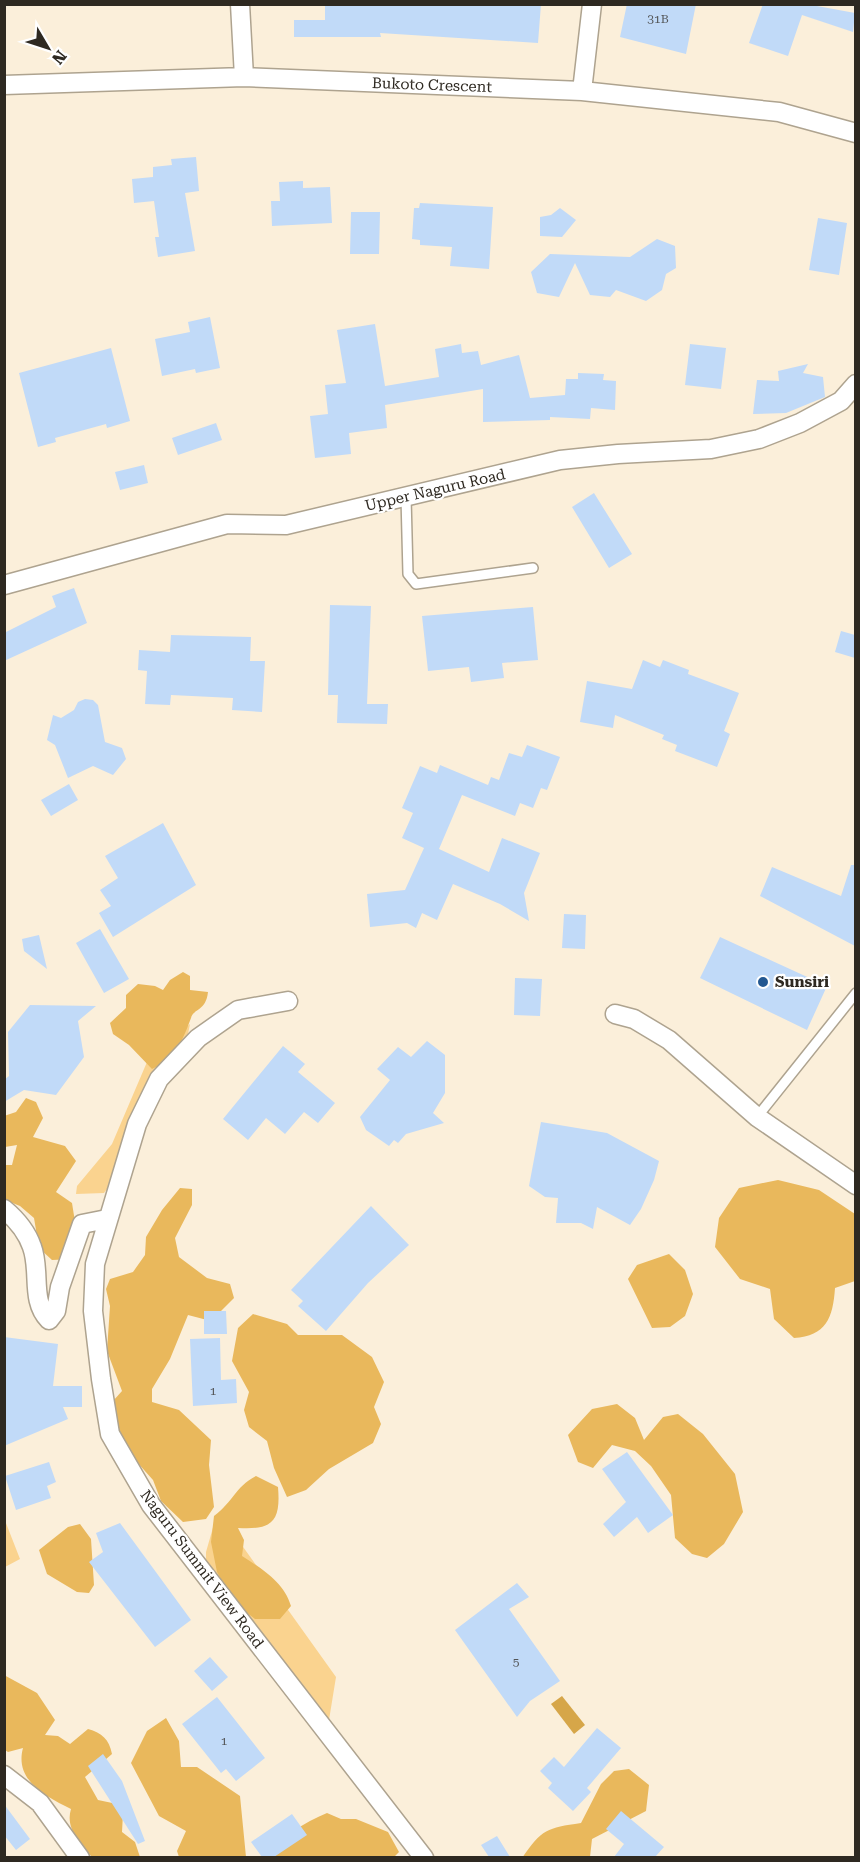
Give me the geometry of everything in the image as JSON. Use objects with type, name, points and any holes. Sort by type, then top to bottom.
[{"type":"street","points":[[240,4],[244,77]]},
{"type":"street","points":[[582,91],[592,4]]},
{"type":"street","name":"Bukoto Crescent","points":[[4,85],[244,77],[582,91],[779,112],[855,133]]},
{"type":"street","name":"Upper Naguru Road","points":[[4,585],[227,524],[286,525],[560,460],[711,449],[759,439],[800,423],[841,401],[855,386]]},
{"type":"street","name":"Naguru Summit View Road","points":[[288,1001],[238,1010],[198,1038],[159,1079],[137,1124],[94,1264],[93,1311],[110,1434],[151,1505],[424,1857]]},
{"type":"street","points":[[615,1014],[634,1019],[669,1040],[757,1117],[855,1185]]},
{"type":"street","points":[[4,1209],[17,1220],[32,1248],[40,1311],[49,1320],[56,1311],[60,1287],[82,1224],[107,1219]]},
{"type":"street","points":[[4,1775],[40,1803],[80,1857]]},
{"type":"lane","points":[[406,497],[408,574],[416,584],[532,568]]},
{"type":"lane","points":[[757,1117],[855,993]]},
{"type":"shaded area","points":[[183,972],[190,976],[190,990],[208,992],[207,998],[203,1006],[193,1015],[172,1054],[152,1069],[129,1045],[113,1034],[110,1023],[126,1008],[126,995],[138,984],[155,986],[163,990],[170,980]]},
{"type":"shaded area","points":[[190,1024],[187,1039],[130,1120],[107,1189],[104,1193],[76,1194],[77,1186],[112,1144],[147,1062]]},
{"type":"shaded area","points":[[26,1098],[36,1102],[43,1118],[33,1137],[65,1146],[76,1161],[56,1192],[72,1203],[79,1247],[75,1259],[52,1260],[39,1248],[34,1218],[20,1206],[5,1200],[5,1165],[12,1165],[17,1145],[5,1147],[4,1116],[16,1112]]},
{"type":"shaded area","points":[[778,1180],[819,1190],[855,1214],[855,1281],[835,1288],[830,1316],[826,1324],[814,1334],[805,1337],[794,1338],[774,1319],[770,1289],[740,1279],[715,1247],[719,1218],[739,1188]]},
{"type":"shaded area","points":[[180,1188],[192,1189],[192,1205],[175,1238],[179,1257],[207,1278],[230,1284],[234,1298],[211,1321],[188,1315],[170,1359],[152,1389],[152,1402],[179,1410],[211,1440],[209,1465],[214,1507],[206,1519],[183,1522],[161,1501],[153,1480],[136,1461],[116,1426],[113,1401],[122,1391],[107,1351],[110,1306],[106,1289],[110,1279],[133,1272],[145,1255],[146,1237],[162,1210]]},
{"type":"shaded area","points":[[669,1254],[685,1270],[693,1294],[685,1316],[670,1327],[652,1328],[628,1279],[637,1265]]},
{"type":"shaded area","points":[[253,1314],[287,1324],[298,1335],[342,1335],[372,1357],[384,1382],[374,1407],[381,1424],[373,1443],[329,1469],[306,1490],[287,1497],[274,1468],[267,1441],[249,1427],[244,1410],[249,1392],[232,1361],[238,1328]]},
{"type":"shaded area","points":[[617,1404],[635,1418],[644,1440],[663,1417],[678,1414],[703,1434],[735,1474],[743,1512],[724,1544],[707,1558],[692,1554],[675,1538],[671,1495],[651,1466],[635,1451],[612,1445],[593,1468],[578,1462],[568,1435],[592,1409]]},
{"type":"shaded area","points":[[256,1476],[278,1487],[278,1508],[276,1516],[266,1525],[238,1528],[244,1540],[242,1556],[278,1583],[288,1597],[291,1606],[280,1619],[255,1619],[233,1602],[217,1572],[211,1542],[214,1516],[243,1485]]},
{"type":"shaded area","points":[[4,1518],[20,1559],[5,1567],[4,1567]]},
{"type":"shaded area","points":[[80,1524],[91,1539],[94,1585],[89,1593],[77,1592],[47,1574],[39,1550],[68,1527]]},
{"type":"shaded area","points":[[214,1524],[236,1537],[336,1677],[329,1720],[206,1562],[206,1552]]},
{"type":"shaded area","points":[[4,1675],[37,1693],[55,1720],[45,1735],[58,1736],[70,1744],[88,1729],[97,1732],[107,1741],[112,1754],[85,1777],[98,1800],[117,1804],[123,1813],[122,1832],[135,1842],[140,1857],[92,1857],[78,1841],[72,1829],[71,1809],[43,1793],[28,1779],[21,1760],[23,1748],[8,1752],[5,1750]]},
{"type":"shaded area","points":[[562,1696],[585,1725],[574,1734],[551,1704]]},
{"type":"shaded area","points":[[166,1718],[179,1741],[181,1767],[197,1767],[240,1796],[246,1857],[179,1857],[177,1851],[186,1831],[159,1816],[131,1763],[147,1731]]},
{"type":"shaded area","points":[[629,1769],[649,1785],[646,1811],[592,1839],[590,1857],[522,1858],[535,1841],[546,1832],[560,1826],[581,1823],[601,1784],[614,1771]]},
{"type":"shaded area","points":[[327,1813],[341,1819],[356,1819],[388,1832],[399,1852],[393,1858],[263,1858],[293,1831]]},
{"type":"building","points":[[325,4],[541,4],[538,43],[380,33],[381,37],[294,37],[294,20],[325,20]]},
{"type":"building","points":[[627,4],[696,4],[686,54],[620,37]]},
{"type":"building","points":[[763,4],[806,4],[855,13],[853,32],[802,15],[788,56],[749,43]]},
{"type":"building","points":[[196,157],[199,191],[185,193],[195,251],[158,257],[155,237],[159,237],[154,201],[134,203],[132,179],[153,177],[153,167],[172,165],[171,159]]},
{"type":"building","points":[[303,181],[303,188],[330,187],[332,223],[272,226],[271,201],[280,201],[279,182]]},
{"type":"building","points":[[420,203],[493,207],[489,269],[450,266],[452,247],[420,245],[420,240],[412,239],[414,208],[419,208]]},
{"type":"building","points":[[560,208],[576,220],[562,237],[540,236],[540,217],[551,215]]},
{"type":"building","points":[[351,212],[380,212],[379,254],[350,254]]},
{"type":"building","points":[[818,218],[847,223],[839,275],[809,270]]},
{"type":"building","points":[[657,239],[675,246],[676,268],[666,274],[662,290],[646,301],[616,290],[610,297],[590,295],[575,263],[559,297],[537,293],[531,272],[550,254],[630,257]]},
{"type":"building","points":[[210,317],[220,368],[196,373],[195,369],[162,376],[155,339],[190,332],[188,322]]},
{"type":"building","points":[[375,324],[385,386],[439,377],[435,349],[461,344],[462,353],[478,351],[481,365],[519,355],[530,398],[565,395],[566,379],[578,379],[578,373],[604,374],[603,380],[616,381],[615,410],[591,408],[590,419],[550,417],[550,420],[483,422],[483,389],[385,405],[387,428],[349,433],[351,454],[315,458],[310,416],[328,414],[325,385],[346,383],[337,330]]},
{"type":"building","points":[[690,344],[726,348],[721,389],[685,385]]},
{"type":"building","points":[[111,348],[130,421],[107,428],[106,424],[55,438],[56,442],[38,447],[19,373]]},
{"type":"building","points":[[808,364],[803,373],[823,377],[825,397],[786,413],[753,414],[757,380],[779,381],[778,371]]},
{"type":"building","points":[[216,423],[222,440],[178,455],[172,438]]},
{"type":"building","points":[[144,465],[148,483],[120,490],[115,472]]},
{"type":"building","points":[[594,493],[632,554],[609,568],[572,507]]},
{"type":"building","points":[[74,588],[87,623],[4,661],[4,633],[56,607],[52,596]]},
{"type":"building","points":[[330,605],[371,606],[367,704],[388,704],[387,724],[337,723],[338,695],[328,695]]},
{"type":"building","points":[[533,607],[538,660],[502,663],[504,678],[471,682],[469,667],[428,671],[422,616]]},
{"type":"building","points":[[841,631],[855,635],[855,658],[835,652]]},
{"type":"building","points":[[171,635],[251,637],[250,661],[265,661],[262,712],[232,710],[233,698],[171,695],[170,705],[145,704],[147,671],[138,670],[139,650],[170,652]]},
{"type":"building","points":[[643,660],[660,667],[663,660],[689,670],[688,674],[739,693],[724,731],[730,734],[717,767],[675,751],[677,745],[662,739],[664,735],[615,715],[613,728],[580,722],[587,681],[632,689]]},
{"type":"building","points":[[85,699],[93,700],[98,705],[105,742],[122,748],[126,759],[113,775],[93,766],[68,778],[55,745],[47,740],[53,715],[61,718],[74,710],[78,702]]},
{"type":"building","points":[[527,745],[560,757],[547,790],[541,788],[533,808],[520,803],[515,816],[462,795],[439,849],[489,872],[502,838],[540,853],[524,893],[529,921],[500,904],[453,884],[437,920],[422,913],[416,928],[407,923],[370,927],[367,894],[405,890],[424,848],[402,838],[413,813],[402,808],[420,766],[437,773],[440,765],[488,785],[491,777],[499,780],[509,753],[522,757]]},
{"type":"building","points":[[69,784],[78,800],[51,816],[41,800]]},
{"type":"building","points":[[163,823],[196,885],[113,937],[99,913],[111,906],[100,890],[118,878],[105,856]]},
{"type":"building","points":[[851,865],[855,865],[855,946],[760,896],[772,867],[841,896]]},
{"type":"building","points":[[564,914],[586,915],[585,949],[562,948]]},
{"type":"building","points":[[100,929],[129,979],[104,993],[76,943]]},
{"type":"building","points":[[39,935],[47,969],[24,951],[22,939]]},
{"type":"building","name":"Sunsiri","points":[[720,937],[827,986],[807,1030],[700,978]]},
{"type":"building","points":[[515,978],[542,979],[540,1016],[514,1015]]},
{"type":"building","points":[[30,1005],[96,1006],[78,1021],[84,1057],[56,1095],[24,1090],[4,1102],[4,1080],[9,1076],[8,1032]]},
{"type":"building","points":[[427,1041],[445,1055],[445,1093],[433,1113],[444,1123],[406,1134],[398,1143],[394,1140],[389,1146],[366,1130],[360,1117],[390,1080],[377,1069],[398,1047],[411,1057]]},
{"type":"building","points":[[283,1046],[305,1064],[298,1072],[335,1103],[318,1123],[304,1112],[285,1134],[266,1118],[248,1140],[223,1119]]},
{"type":"building","points":[[541,1122],[607,1133],[659,1161],[654,1180],[641,1209],[630,1225],[597,1207],[593,1229],[581,1223],[556,1223],[558,1198],[545,1197],[529,1186]]},
{"type":"building","points":[[371,1206],[409,1245],[368,1283],[326,1331],[298,1306],[303,1301],[291,1290]]},
{"type":"building","points":[[204,1311],[226,1311],[227,1334],[204,1334]]},
{"type":"building","points":[[4,1337],[58,1344],[53,1386],[82,1386],[82,1407],[63,1407],[68,1419],[4,1446]]},
{"type":"building","points":[[220,1338],[221,1380],[236,1379],[237,1403],[193,1406],[190,1339]]},
{"type":"building","points":[[627,1452],[673,1515],[648,1533],[637,1517],[614,1537],[603,1524],[626,1502],[602,1469]]},
{"type":"building","points":[[49,1462],[56,1482],[47,1486],[51,1498],[16,1510],[5,1476]]},
{"type":"building","points":[[120,1523],[191,1620],[155,1647],[89,1562],[103,1552],[96,1533]]},
{"type":"building","points":[[517,1583],[529,1597],[509,1609],[560,1681],[530,1701],[517,1717],[455,1630]]},
{"type":"building","points":[[210,1657],[228,1677],[212,1691],[194,1671]]},
{"type":"building","points":[[217,1697],[265,1758],[236,1781],[226,1769],[221,1773],[182,1724]]},
{"type":"building","points":[[597,1728],[621,1748],[587,1788],[591,1792],[573,1811],[548,1788],[552,1783],[540,1771],[554,1757],[564,1767]]},
{"type":"building","points":[[103,1754],[122,1781],[145,1841],[138,1844],[88,1766]]},
{"type":"building","points":[[4,1804],[30,1839],[16,1850],[4,1835]]},
{"type":"building","points":[[621,1811],[664,1847],[655,1857],[614,1857],[624,1844],[606,1829]]},
{"type":"building","points":[[292,1814],[307,1835],[274,1857],[262,1857],[251,1842]]},
{"type":"building","points":[[497,1836],[510,1857],[489,1857],[481,1845]]},
{"type":"place","name":"Sunsiri","points":[[763,982]]}]
